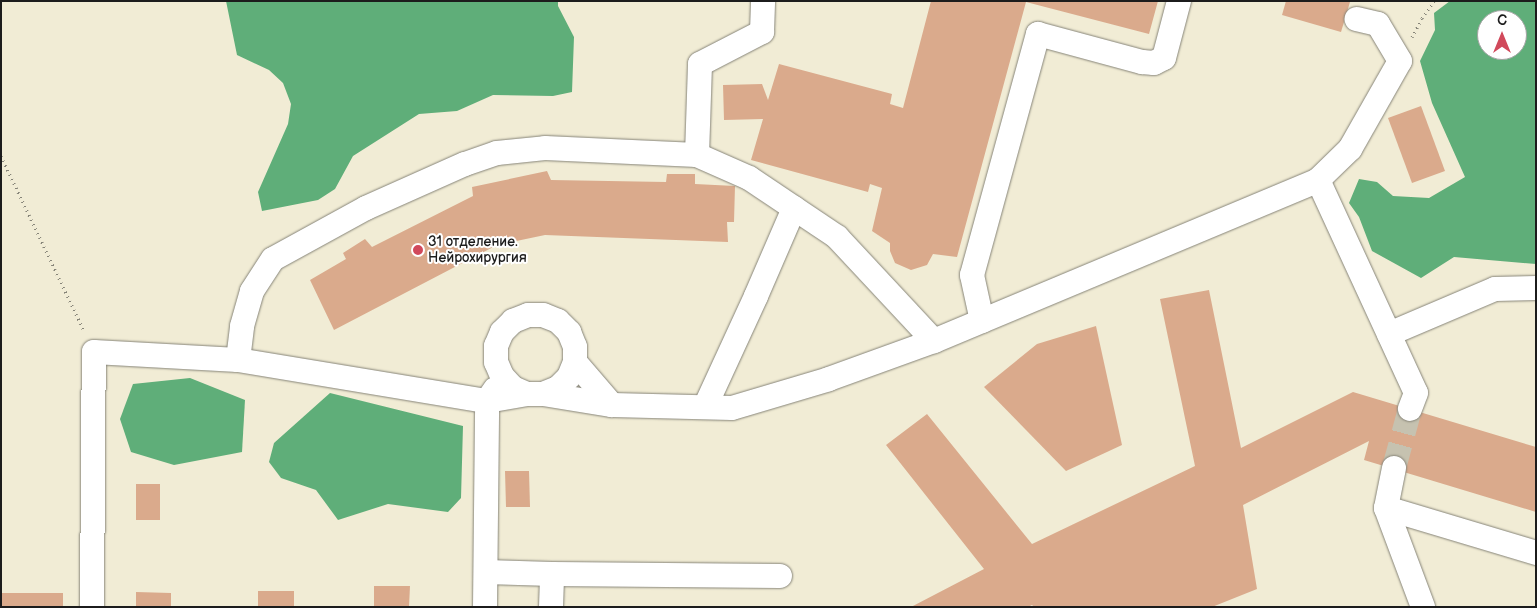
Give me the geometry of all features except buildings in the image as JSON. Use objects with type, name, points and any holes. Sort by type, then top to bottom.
[{"type":"lane","points":[[697,155],[700,64],[762,32],[763,1]]},
{"type":"lane","points":[[982,321],[972,275],[1038,34],[1142,62],[1154,63],[1164,58],[1178,1]]},
{"type":"lane","points":[[92,607],[94,352],[238,360],[487,402],[535,394],[558,388],[569,377],[575,362],[575,347],[569,332],[558,321],[544,315],[528,315],[513,321],[502,332],[496,346],[496,362],[502,376],[513,388],[535,394],[612,405],[732,408],[829,379],[934,340],[1318,180],[1350,149],[1400,60],[1378,24],[1357,19]]},
{"type":"lane","points":[[238,360],[242,326],[252,291],[273,259],[366,208],[464,164],[498,153],[545,148],[697,155],[749,178],[837,237],[934,340]]},
{"type":"lane","points":[[1318,180],[1416,393],[1410,410]]},
{"type":"lane","points":[[705,407],[794,208]]},
{"type":"lane","points":[[1389,334],[1495,289],[1536,288]]},
{"type":"lane","points":[[575,362],[612,405]]},
{"type":"lane","points":[[485,607],[487,402],[502,376]]},
{"type":"lane","points":[[1394,468],[1386,508],[1423,607]]},
{"type":"lane","points":[[1386,508],[1536,553]]},
{"type":"lane","points":[[486,572],[780,576]]},
{"type":"lane","points":[[551,607],[552,574]]},
{"type":"path","points":[[1400,60],[1422,18],[1434,1]]},
{"type":"path","points":[[1,156],[94,352]]},
{"type":"green space","points":[[226,1],[558,1],[558,6],[574,37],[572,92],[553,96],[493,95],[457,111],[419,114],[353,156],[335,189],[318,200],[262,211],[258,192],[288,124],[291,104],[283,83],[269,70],[237,55]]},
{"type":"green space","points":[[1450,1],[1536,1],[1536,264],[1454,257],[1421,278],[1372,251],[1359,217],[1349,203],[1359,179],[1377,182],[1393,196],[1429,198],[1465,177],[1432,103],[1420,61],[1435,30],[1434,13]]},
{"type":"green space","points":[[190,378],[245,400],[242,452],[174,465],[131,452],[120,419],[133,384]]},
{"type":"green space","points":[[330,393],[463,426],[461,498],[448,512],[388,504],[338,520],[316,490],[281,478],[269,462],[274,443]]},
{"type":"tunnel","points":[[1394,468],[1410,409]]},
{"type":"place","name":"31 отделение. Нейрохирургия","points":[[418,250]]}]
